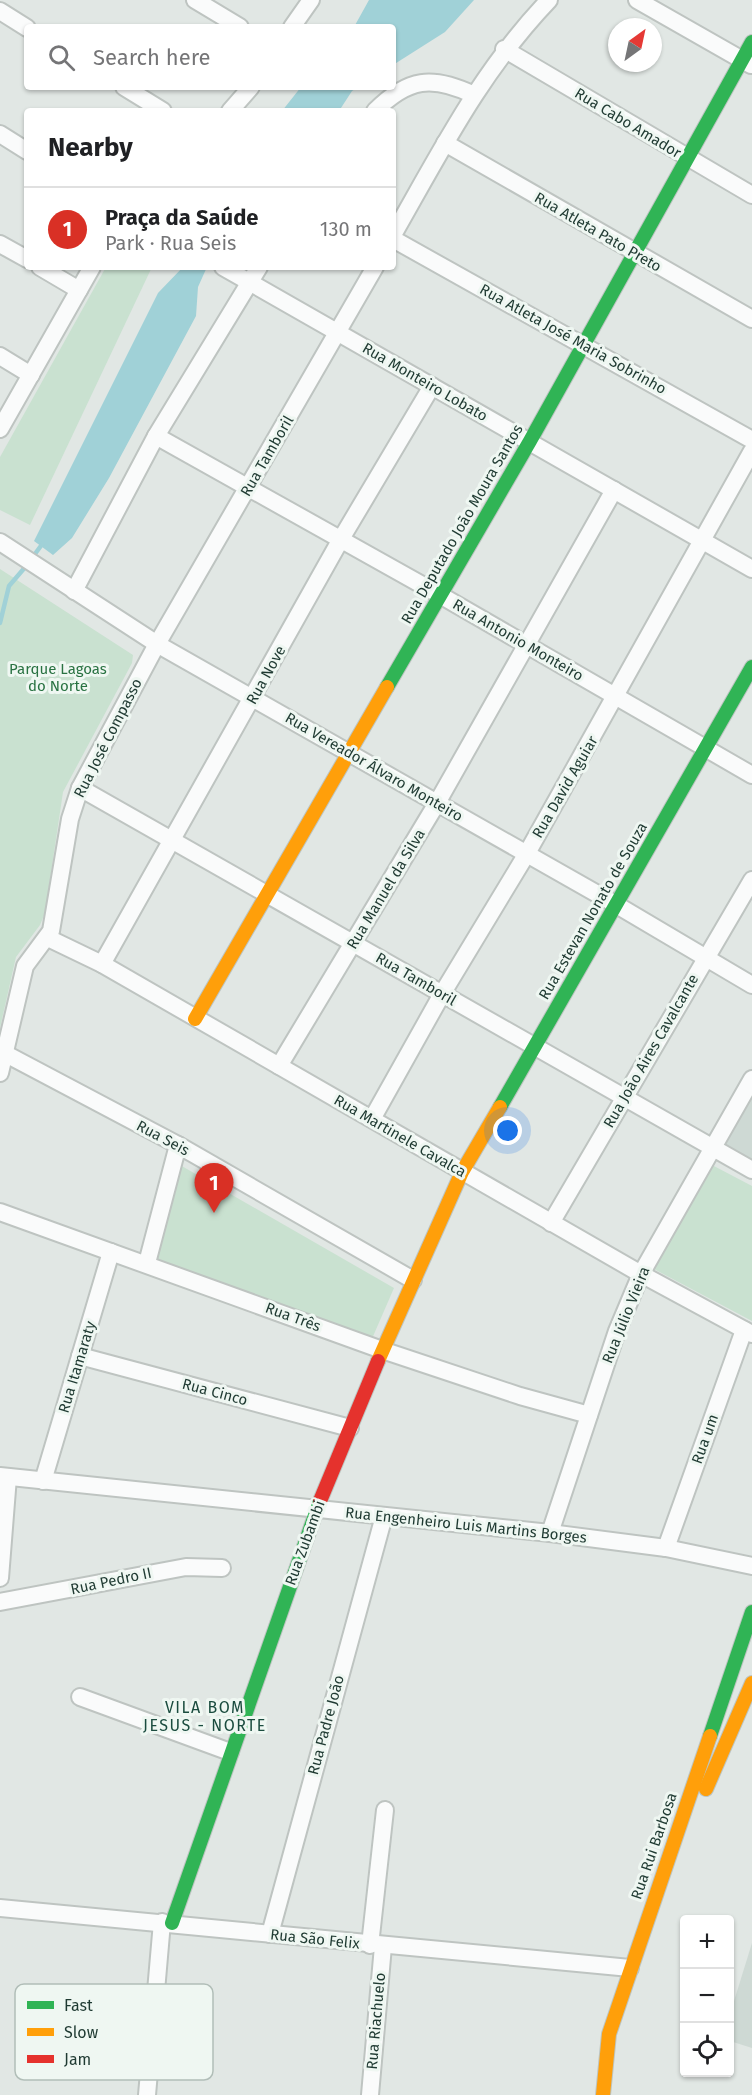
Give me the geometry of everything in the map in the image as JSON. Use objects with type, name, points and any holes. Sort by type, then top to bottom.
[{"type":"street","points":[[195,0],[235,24]]},
{"type":"street","points":[[294,24],[311,0]]},
{"type":"street","points":[[396,231],[444,143],[474,95],[504,50],[549,0]]},
{"type":"street","points":[[637,0],[747,62]]},
{"type":"street","points":[[0,11],[24,26]]},
{"type":"street","name":"Rua Deputado João Moura Santos","points":[[195,1019],[269,896],[349,752],[530,441],[687,158],[747,62],[752,42]]},
{"type":"street","name":"Rua Cabo Amador","points":[[504,50],[752,195]]},
{"type":"street","points":[[378,108],[402,87],[418,82],[447,85],[474,95]]},
{"type":"street","points":[[129,90],[158,108]]},
{"type":"street","points":[[233,108],[248,90]]},
{"type":"street","points":[[0,134],[24,149]]},
{"type":"street","name":"Rua Atleta Pato Preto","points":[[444,143],[752,319]]},
{"type":"street","name":"Rua Atleta José Maria Sobrinho","points":[[396,239],[752,440]]},
{"type":"street","points":[[0,244],[24,258]]},
{"type":"street","points":[[45,270],[80,290]]},
{"type":"street","points":[[0,429],[90,270]]},
{"type":"street","name":"Rua Monteiro Lobato","points":[[229,270],[339,331],[752,570]]},
{"type":"street","points":[[74,591],[156,436],[257,270]]},
{"type":"street","name":"Rua Tamboril","points":[[158,644],[373,270]]},
{"type":"street","points":[[0,356],[31,375]]},
{"type":"street","name":"Rua Nove","points":[[102,964],[342,539],[432,386]]},
{"type":"street","name":"Rua Antonio Monteiro","points":[[156,436],[342,539],[752,775]]},
{"type":"street","name":"Rua David Aguiar","points":[[372,1119],[442,994],[526,855],[616,697],[752,451]]},
{"type":"street","name":"Rua Manuel da Silva","points":[[279,1066],[437,803],[614,490]]},
{"type":"street","name":"Rua Vereador Álvaro Monteiro","points":[[0,542],[158,644],[615,904],[752,985]]},
{"type":"street","name":"Rua José Compasso","points":[[48,938],[70,819],[80,788],[158,644]]},
{"type":"street","name":"Rua Estevan Nonato de Souza","points":[[462,1172],[752,667]]},
{"type":"street","name":"Rua Tamboril","points":[[80,788],[174,839],[269,896],[752,1170]]},
{"type":"street","name":"Rua João Aires Cavalcante","points":[[551,1223],[752,880]]},
{"type":"street","points":[[0,1073],[25,966],[30,956],[48,938]]},
{"type":"street","name":"Rua Martinele Cavalca","points":[[48,938],[102,964],[551,1223],[748,1332]]},
{"type":"street","name":"Rua Seis","points":[[4,1053],[178,1145],[413,1280]]},
{"type":"street","name":"Rua Júlio Vieira","points":[[550,1533],[617,1331],[641,1274],[752,1079]]},
{"type":"street","points":[[147,1263],[178,1145]]},
{"type":"street","name":"Rua Zubambi","points":[[160,1984],[167,1923],[317,1510],[382,1350],[462,1172]]},
{"type":"street","name":"Rua Três","points":[[0,1212],[147,1263],[382,1350],[532,1400],[589,1415]]},
{"type":"street","name":"Rua Itamaraty","points":[[43,1482],[111,1252]]},
{"type":"street","name":"Rua um","points":[[666,1548],[748,1332]]},
{"type":"street","name":"Rua Cinco","points":[[80,1356],[350,1428]]},
{"type":"street","points":[[0,1578],[4,1476]]},
{"type":"street","name":"Rua Engenheiro Luis Martins Borges","points":[[4,1476],[43,1482],[550,1533],[666,1548],[752,1566]]},
{"type":"street","name":"Rua Padre João","points":[[270,1934],[384,1516]]},
{"type":"street","name":"Rua Pedro II","points":[[0,1602],[186,1567],[222,1568]]},
{"type":"street","name":"Rua Rui Barbosa","points":[[603,2095],[609,2034],[752,1612]]},
{"type":"street","name":"Rua Rui Barbosa","points":[[628,2023],[665,1903],[710,1776],[752,1683]]},
{"type":"street","points":[[80,1697],[230,1752]]},
{"type":"street","name":"Rua Riachuelo","points":[[370,2095],[385,1810]]},
{"type":"street","name":"Rua São Felix","points":[[0,1908],[167,1923],[377,1946],[630,1968]]},
{"type":"street","points":[[617,2095],[622,2043]]},
{"type":"street","name":"Rua Zubambi","points":[[147,2095],[149,2080]]},
{"type":"shaded area","points":[[752,1092],[752,1163],[722,1146]]},
{"type":"shaded area","points":[[752,1943],[752,2048],[734,2042],[734,2001]]},
{"type":"green space","points":[[104,270],[151,270],[30,525],[0,510],[0,457]]},
{"type":"green space","name":"Parque Lagoas do Norte","points":[[0,569],[133,655],[132,663],[63,792],[45,913],[40,925],[16,957],[0,1028]]},
{"type":"green space","points":[[180,1165],[394,1288],[371,1341],[152,1261]]},
{"type":"green space","points":[[712,1165],[752,1186],[752,1321],[652,1268]]},
{"type":"water","points":[[369,0],[474,0],[445,32],[396,63],[396,24],[356,24]]},
{"type":"water","points":[[299,90],[354,90],[341,108],[284,108]]},
{"type":"water","points":[[180,270],[206,270],[198,287],[196,316],[109,478],[72,538],[53,555],[34,541],[158,293]]},
{"type":"waterway","points":[[32,558],[43,543]]},
{"type":"waterway","points":[[0,623],[9,586],[27,565]]},
{"type":"traffic: fast","points":[[387,687],[530,441],[752,42]]},
{"type":"traffic: fast","points":[[500,1107],[752,667]]},
{"type":"traffic: fast","points":[[172,1923],[320,1501]]},
{"type":"traffic: fast","points":[[710,1736],[752,1612]]},
{"type":"traffic: slow","points":[[195,1019],[387,687]]},
{"type":"traffic: slow","points":[[378,1361],[462,1172],[500,1107]]},
{"type":"traffic: slow","points":[[706,1789],[752,1683]]},
{"type":"traffic: slow","points":[[603,2095],[609,2034],[710,1736]]},
{"type":"traffic: jam","points":[[320,1501],[378,1361]]},
{"type":"place","name":"Praça da Saúde","points":[[214,1213]]},
{"type":"district","name":"VILA BOM JESUS - NORTE","points":[[205,1716]]}]
